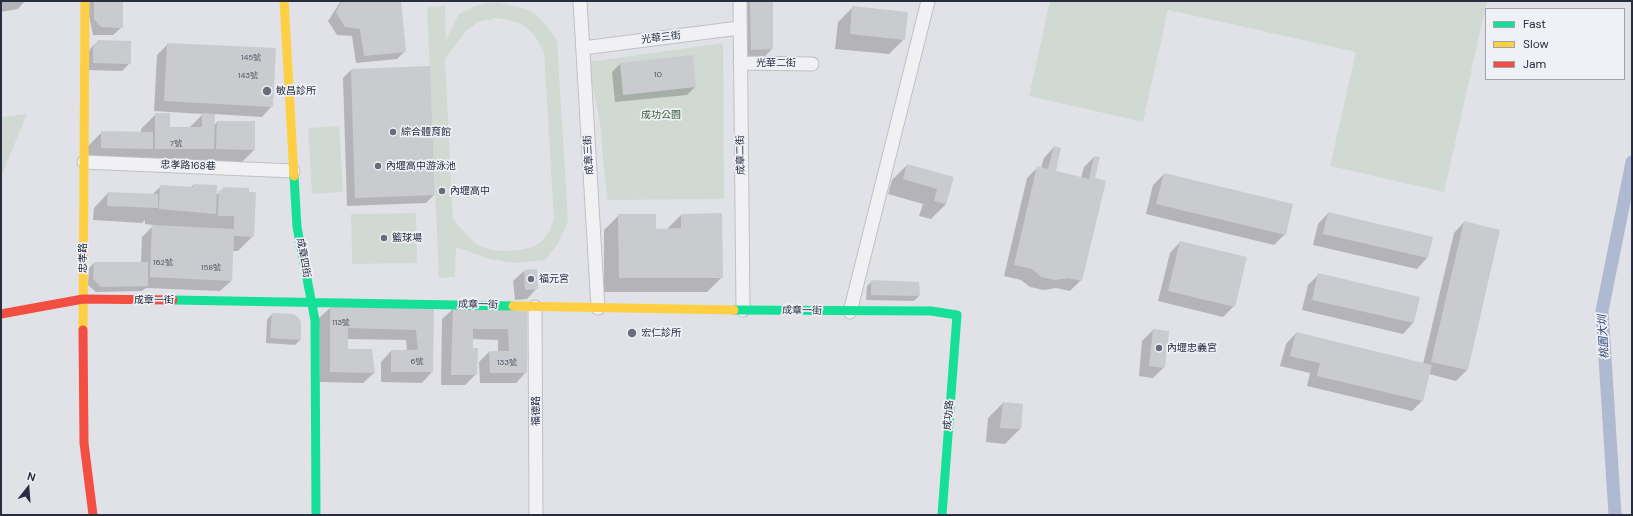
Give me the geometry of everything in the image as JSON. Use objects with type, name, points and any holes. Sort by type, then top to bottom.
[{"type":"street","name":"忠孝路","points":[[85,1],[83,299],[84,443],[93,515]]},
{"type":"street","name":"成章四街","points":[[284,1],[297,227],[315,320],[316,515]]},
{"type":"street","name":"成章三街","points":[[580,1],[598,308]]},
{"type":"street","name":"成章二街","points":[[740,1],[739,28],[743,310]]},
{"type":"street","points":[[850,312],[928,1]]},
{"type":"street","name":"光華三街","points":[[583,48],[739,28]]},
{"type":"street","name":"光華二街","points":[[740,63],[812,64]]},
{"type":"street","name":"忠孝路168巷","points":[[84,162],[293,170]]},
{"type":"street","name":"成章一街","points":[[1,314],[83,299],[311,301],[535,307],[850,312],[931,311],[957,315]]},
{"type":"street","name":"福德路","points":[[535,307],[536,515]]},
{"type":"street","name":"成功路","points":[[942,515],[957,315]]},
{"type":"green space","points":[[1050,1],[1487,1],[1444,192],[1330,166],[1356,52],[1168,10],[1143,122],[1029,96]]},
{"type":"green space","points":[[495,2],[532,12],[543,22],[557,40],[568,221],[558,244],[545,260],[515,263],[490,259],[456,247],[455,277],[439,278],[427,7],[445,6],[446,40],[459,14],[478,5]],"holes":[[[496,18],[521,24],[526,27],[535,36],[544,53],[554,219],[550,230],[537,245],[507,251],[492,250],[480,246],[468,236],[453,219],[445,59],[466,31],[478,22]]]},
{"type":"green space","name":"成功公園","points":[[723,43],[724,199],[607,200],[600,123],[588,62]]},
{"type":"green space","points":[[27,114],[1,177],[1,117]]},
{"type":"green space","points":[[339,126],[343,192],[312,194],[308,128]]},
{"type":"green space","name":"籃球場","points":[[416,213],[417,263],[352,264],[351,214]]},
{"type":"building","points":[[94,1],[123,1],[123,28],[101,27],[94,19]]},
{"type":"building","points":[[342,1],[401,1],[406,52],[364,56],[360,29],[345,27],[336,12]]},
{"type":"building","points":[[750,1],[773,1],[773,49],[751,50]]},
{"type":"building","points":[[852,6],[908,12],[905,40],[850,34]]},
{"type":"building","points":[[98,40],[131,41],[131,64],[93,63],[93,48]]},
{"type":"building","points":[[167,43],[276,48],[273,107],[164,101]]},
{"type":"building","points":[[693,55],[696,87],[623,95],[620,63]]},
{"type":"building","name":"綜合體育館","points":[[430,66],[435,195],[355,198],[351,69]]},
{"type":"building","points":[[155,113],[170,113],[170,127],[202,127],[202,113],[215,114],[214,149],[155,149]]},
{"type":"building","points":[[217,121],[255,121],[255,150],[216,149]]},
{"type":"building","points":[[101,131],[153,132],[153,149],[101,148]]},
{"type":"building","points":[[1054,146],[1061,148],[1056,171],[1089,179],[1094,156],[1100,157],[1095,178],[1106,181],[1082,281],[1068,278],[1055,280],[1041,277],[1032,269],[1014,265],[1037,166],[1048,169]]},
{"type":"building","points":[[907,164],[954,177],[946,204],[934,201],[937,189],[903,179]]},
{"type":"building","points":[[1164,173],[1293,204],[1286,235],[1156,204]]},
{"type":"building","points":[[193,184],[217,185],[216,214],[159,209],[160,185],[193,187]]},
{"type":"building","points":[[223,187],[249,188],[249,192],[256,192],[254,237],[234,236],[232,281],[150,277],[152,225],[234,229],[234,216],[218,216],[219,190],[223,190]]},
{"type":"building","points":[[108,192],[158,194],[158,208],[107,206]]},
{"type":"building","points":[[1328,212],[1433,237],[1428,258],[1323,234]]},
{"type":"building","points":[[722,213],[723,278],[619,278],[618,214],[656,214],[656,229],[681,228],[681,214]]},
{"type":"building","points":[[1464,221],[1500,230],[1468,370],[1431,362]]},
{"type":"building","points":[[1180,241],[1247,257],[1235,307],[1168,291]]},
{"type":"building","points":[[94,262],[148,262],[148,286],[101,287],[93,279]]},
{"type":"building","name":"福元宮","points":[[537,269],[538,289],[525,290],[524,270]]},
{"type":"building","points":[[1318,273],[1420,297],[1414,323],[1312,300]]},
{"type":"building","points":[[871,280],[919,282],[920,296],[871,295]]},
{"type":"building","points":[[330,307],[434,308],[433,372],[391,372],[391,350],[418,350],[416,330],[348,328],[348,349],[372,349],[375,373],[330,372]]},
{"type":"building","points":[[453,308],[527,311],[527,373],[490,373],[489,351],[509,351],[508,329],[473,329],[473,348],[478,348],[477,375],[451,375]]},
{"type":"building","points":[[272,313],[294,314],[298,317],[301,322],[301,340],[270,338]]},
{"type":"building","name":"內壢忠義宮","points":[[1153,329],[1169,331],[1165,368],[1149,366]]},
{"type":"building","points":[[1296,332],[1432,365],[1423,401],[1317,376],[1320,363],[1290,356]]},
{"type":"building","points":[[1003,402],[1023,404],[1021,429],[1000,428]]},
{"type":"waterway","name":"桃園大圳","points":[[1615,515],[1602,311],[1632,162]]},
{"type":"traffic: fast","points":[[294,176],[297,227],[315,320],[316,515]]},
{"type":"traffic: fast","points":[[173,300],[513,306]]},
{"type":"traffic: fast","points":[[734,310],[931,311],[957,315],[942,515]]},
{"type":"traffic: slow","points":[[83,330],[85,1]]},
{"type":"traffic: slow","points":[[284,1],[294,176]]},
{"type":"traffic: slow","points":[[513,306],[734,310]]},
{"type":"traffic: jam","points":[[1,314],[83,299],[173,300]]},
{"type":"traffic: jam","points":[[83,330],[84,443],[93,515]]},
{"type":"place","name":"敏昌診所","points":[[267,91]]},
{"type":"place","name":"綜合體育館","points":[[393,132]]},
{"type":"place","name":"內壢高中游泳池","points":[[378,166]]},
{"type":"place","name":"內壢高中","points":[[442,191]]},
{"type":"place","name":"籃球場","points":[[384,238]]},
{"type":"place","name":"福元宮","points":[[531,279]]},
{"type":"place","name":"宏仁診所","points":[[632,333]]},
{"type":"place","name":"內壢忠義宮","points":[[1159,348]]}]
